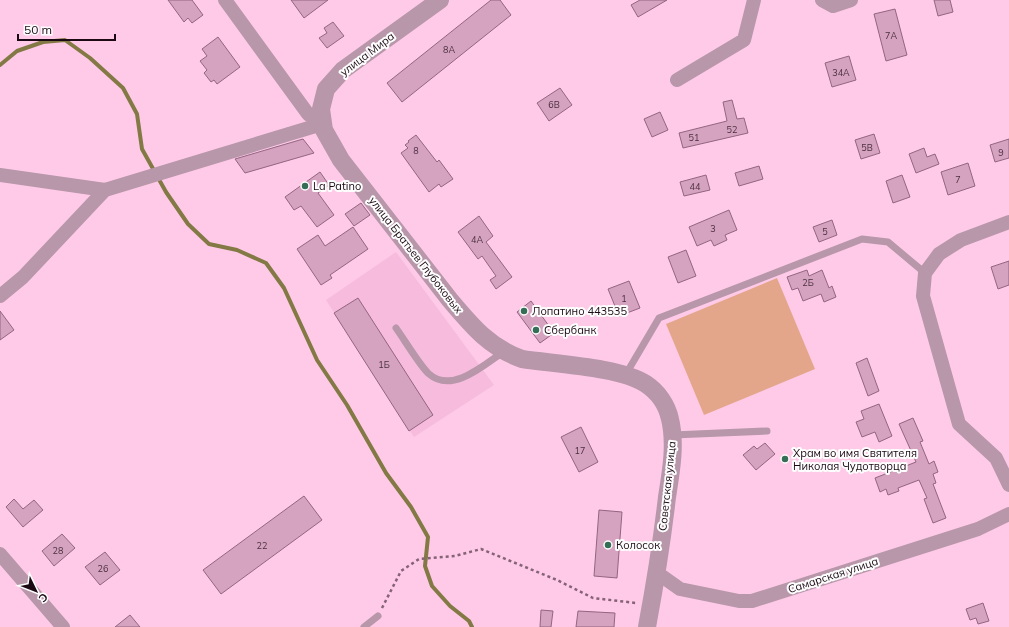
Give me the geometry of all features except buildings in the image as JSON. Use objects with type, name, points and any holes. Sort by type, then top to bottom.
[{"type":"street","name":"улица Братьев Глубоковых","points":[[226,0],[308,114],[322,124],[341,160],[450,300],[480,334],[491,344],[504,352],[522,359],[626,374],[647,384],[661,398],[670,417]]},
{"type":"street","name":"улица Мира","points":[[322,124],[321,109],[326,89],[343,70],[440,0]]},
{"type":"street","points":[[677,80],[744,40],[754,0]]},
{"type":"street","points":[[822,0],[833,6],[851,0]]},
{"type":"street","points":[[0,175],[105,190],[322,124]]},
{"type":"street","points":[[0,296],[23,277],[105,190]]},
{"type":"street","points":[[1009,222],[961,240],[939,254],[925,273],[923,296],[946,385],[959,424],[996,458],[1009,485]]},
{"type":"street","name":"Советская улица","points":[[647,627],[671,470],[673,435],[670,417]]},
{"type":"street","name":"Самарская улица","points":[[656,572],[680,589],[739,601],[752,601],[978,529],[1009,514]]},
{"type":"street","points":[[0,554],[63,627]]},
{"type":"lane","points":[[626,374],[659,318],[862,239],[888,242],[925,273]]},
{"type":"lane","points":[[396,328],[428,374],[439,379],[452,380],[464,377],[504,352]]},
{"type":"lane","points":[[673,435],[767,431]]},
{"type":"lane","points":[[364,627],[378,616]]},
{"type":"path","points":[[378,616],[401,571],[420,559],[454,556],[481,549],[557,580],[593,598],[651,605]]},
{"type":"shaded area","points":[[396,252],[494,385],[414,437],[326,300]]},
{"type":"shaded area","points":[[777,278],[815,369],[704,415],[666,324]]},
{"type":"waterway","points":[[0,65],[17,51],[43,42],[65,40],[90,58],[123,88],[137,114],[142,149],[166,192],[188,224],[209,244],[237,250],[266,263],[284,288],[317,360],[347,405],[386,473],[411,507],[428,537],[425,566],[432,586],[450,606],[469,621],[472,627]]},
{"type":"place","name":"La Patino","points":[[305,186]]},
{"type":"place","name":"Лопатино 443535","points":[[524,311]]},
{"type":"place","name":"Сбербанк","points":[[536,330]]},
{"type":"place","name":"Храм во имя Святителя Николая Чудотворца","points":[[785,459]]},
{"type":"place","name":"Колосок","points":[[608,545]]}]
